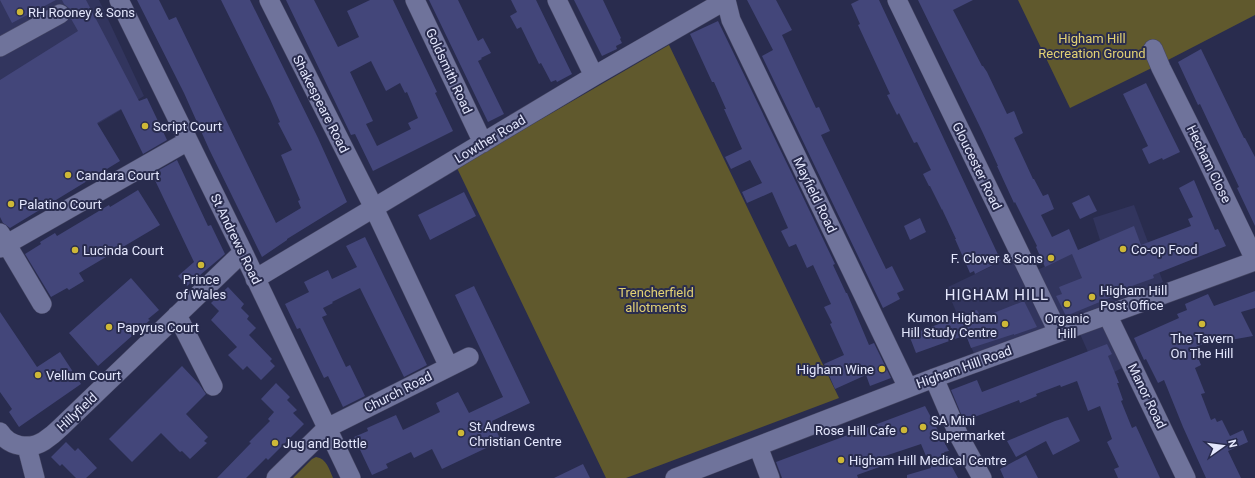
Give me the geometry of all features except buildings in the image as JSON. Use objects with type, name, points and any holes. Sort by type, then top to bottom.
[{"type":"street","name":"St Andrews Road","points":[[119,0],[243,252],[351,478]]},
{"type":"street","name":"Shakespeare Road","points":[[269,0],[374,208],[449,367]]},
{"type":"street","name":"Goldsmith Road","points":[[415,0],[483,143]]},
{"type":"street","points":[[557,0],[594,76]]},
{"type":"street","name":"Lowther Road","points":[[255,279],[594,76],[726,0]]},
{"type":"street","name":"Mayfield Road","points":[[726,0],[731,20],[908,388]]},
{"type":"street","name":"Gloucester Road","points":[[897,0],[1058,332]]},
{"type":"street","points":[[0,46],[60,14]]},
{"type":"street","name":"Hecham Close","points":[[1153,49],[1255,260]]},
{"type":"street","points":[[42,304],[2,241],[188,141]]},
{"type":"street","name":"Hillyfield","points":[[27,447],[43,442],[61,427],[243,252]]},
{"type":"street","name":"Higham Hill Road","points":[[675,478],[934,378],[1255,260]]},
{"type":"street","name":"Manor Road","points":[[1107,314],[1186,478]]},
{"type":"street","points":[[178,315],[213,386]]},
{"type":"street","name":"Church Road","points":[[276,478],[327,428],[470,357]]},
{"type":"street","points":[[934,378],[959,436],[982,478]]},
{"type":"street","points":[[0,432],[3,438],[17,445],[27,447],[35,478]]},
{"type":"street","points":[[758,446],[770,478]]},
{"type":"shaded area","points":[[0,0],[99,0],[144,96],[30,165],[0,109]]},
{"type":"shaded area","points":[[1134,205],[1163,282],[975,356],[946,288],[1017,254],[1027,275],[1100,240],[1093,218]]},
{"type":"shaded area","points":[[1106,323],[1124,367],[1100,379],[1080,334]]},
{"type":"green space","name":"Higham Hill Recreation Ground","points":[[1018,0],[1255,0],[1255,15],[1070,108]]},
{"type":"green space","name":"Trencherfield allotments","points":[[669,45],[839,398],[626,478],[606,478],[457,168]]},
{"type":"green space","points":[[316,457],[325,462],[333,478],[293,478],[312,459]]},
{"type":"place","name":"RH Rooney & Sons","points":[[20,12]]},
{"type":"place","name":"Script Court","points":[[145,126]]},
{"type":"place","name":"Candara Court","points":[[68,175]]},
{"type":"place","name":"Palatino Court","points":[[11,204]]},
{"type":"place","name":"Co-op Food","points":[[1123,249]]},
{"type":"place","name":"Lucinda Court","points":[[75,250]]},
{"type":"place","name":"F. Clover & Sons","points":[[1051,258]]},
{"type":"place","name":"Prince of Wales","points":[[201,265]]},
{"type":"place","name":"Higham Hill Post Office","points":[[1092,297]]},
{"type":"place","name":"Organic Hill","points":[[1067,304]]},
{"type":"place","name":"Kumon Higham Hill Study Centre","points":[[1005,324]]},
{"type":"place","name":"The Tavern On The Hill","points":[[1202,324]]},
{"type":"place","name":"Papyrus Court","points":[[109,327]]},
{"type":"place","name":"Higham Wine","points":[[882,369]]},
{"type":"place","name":"Vellum Court","points":[[38,375]]},
{"type":"place","name":"SA Mini Supermarket","points":[[923,427]]},
{"type":"place","name":"Rose Hill Cafe","points":[[904,430]]},
{"type":"place","name":"St Andrews Christian Centre","points":[[461,433]]},
{"type":"place","name":"Jug and Bottle","points":[[275,443]]},
{"type":"place","name":"Higham Hill Medical Centre","points":[[841,460]]},
{"type":"district","name":"HIGHAM HILL","points":[[997,295]]}]
